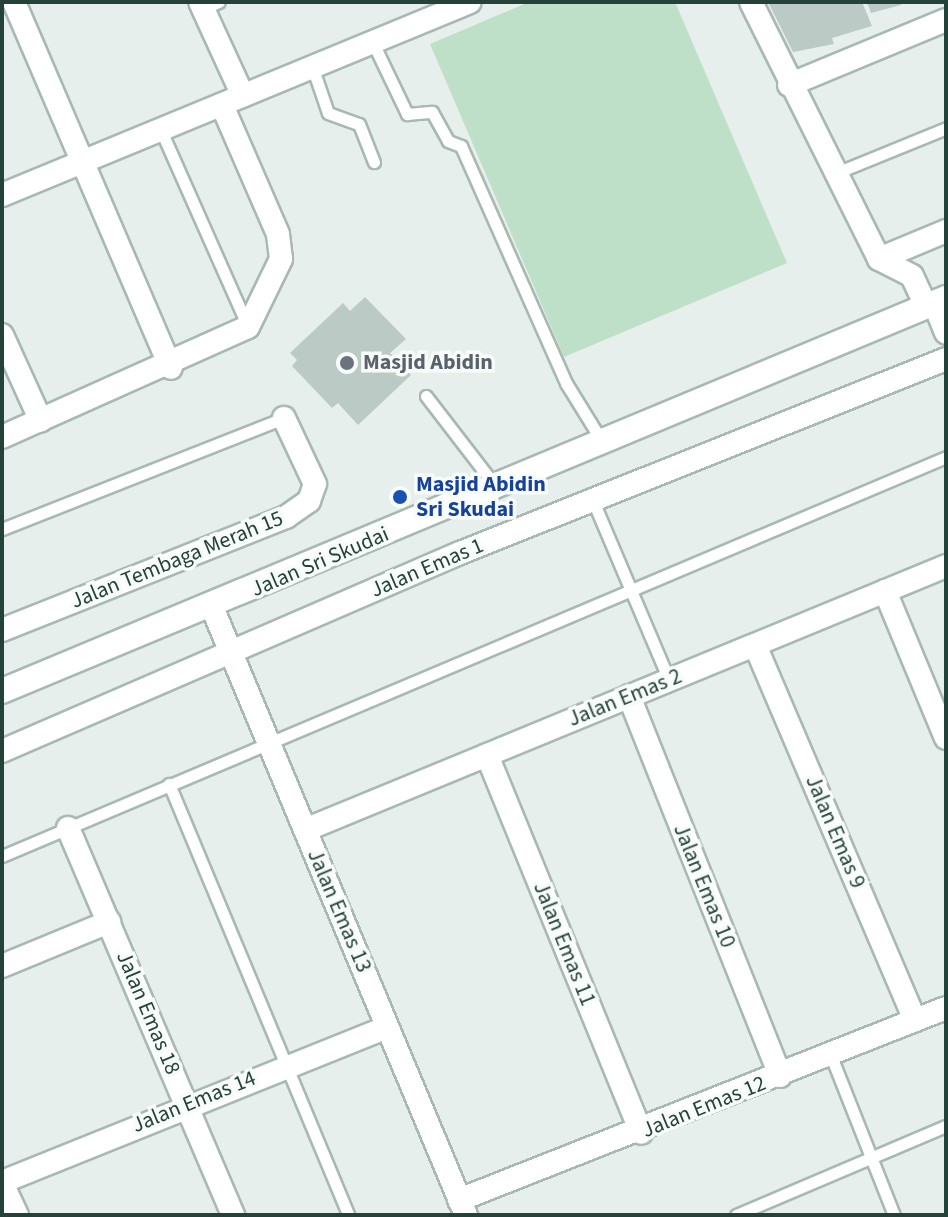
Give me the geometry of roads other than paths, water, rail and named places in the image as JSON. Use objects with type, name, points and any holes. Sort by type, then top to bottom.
[{"type":"street","points":[[14,2],[171,368]]},
{"type":"street","points":[[2,195],[159,125],[222,105],[470,2]]},
{"type":"street","points":[[751,2],[789,85],[879,259],[912,276],[935,303],[946,333]]},
{"type":"street","points":[[207,4],[243,96]]},
{"type":"street","points":[[789,85],[946,20]]},
{"type":"street","points":[[2,437],[171,368],[248,327],[281,259],[278,234],[222,105]]},
{"type":"street","points":[[879,259],[946,231]]},
{"type":"street","name":"Jalan Sri Skudai","points":[[2,691],[212,607],[935,303]]},
{"type":"street","points":[[2,335],[41,421]]},
{"type":"street","name":"Jalan Emas 1","points":[[2,751],[593,501],[946,359]]},
{"type":"street","name":"Jalan Tembaga Merah 15","points":[[2,630],[286,517],[309,501],[315,484],[284,418]]},
{"type":"street","name":"Jalan Emas 2","points":[[305,830],[946,566]]},
{"type":"street","points":[[885,591],[946,738]]},
{"type":"street","name":"Jalan Emas 13","points":[[212,607],[462,1208]]},
{"type":"street","name":"Jalan Emas 9","points":[[755,645],[915,1020]]},
{"type":"street","name":"Jalan Emas 10","points":[[629,696],[780,1076]]},
{"type":"street","name":"Jalan Emas 11","points":[[487,755],[641,1133]]},
{"type":"street","name":"Jalan Emas 18","points":[[68,828],[233,1215]]},
{"type":"street","points":[[2,966],[109,922]]},
{"type":"street","name":"Jalan Emas 12","points":[[462,1208],[946,1008]]},
{"type":"street","name":"Jalan Emas 14","points":[[2,1182],[186,1104],[387,1027]]},
{"type":"street","points":[[2,1182],[17,1215]]},
{"type":"lane","points":[[373,43],[407,114],[432,112],[448,141],[461,146],[566,383],[604,443]]},
{"type":"lane","points":[[313,69],[328,113],[359,124],[374,162]]},
{"type":"lane","points":[[159,125],[248,327]]},
{"type":"lane","points":[[836,173],[946,128]]},
{"type":"lane","points":[[426,396],[497,488]]},
{"type":"lane","points":[[2,529],[284,418]]},
{"type":"lane","points":[[2,856],[946,457]]},
{"type":"lane","points":[[593,501],[669,680]]},
{"type":"lane","points":[[169,784],[288,1064],[348,1215]]},
{"type":"lane","points":[[831,1056],[894,1215]]},
{"type":"lane","points":[[736,1215],[946,1126]]},
{"type":"place","name":"Masjid Abidin","points":[[347,363]]},
{"type":"place","name":"Masjid Abidin Sri Skudai","points":[[400,497]]}]
